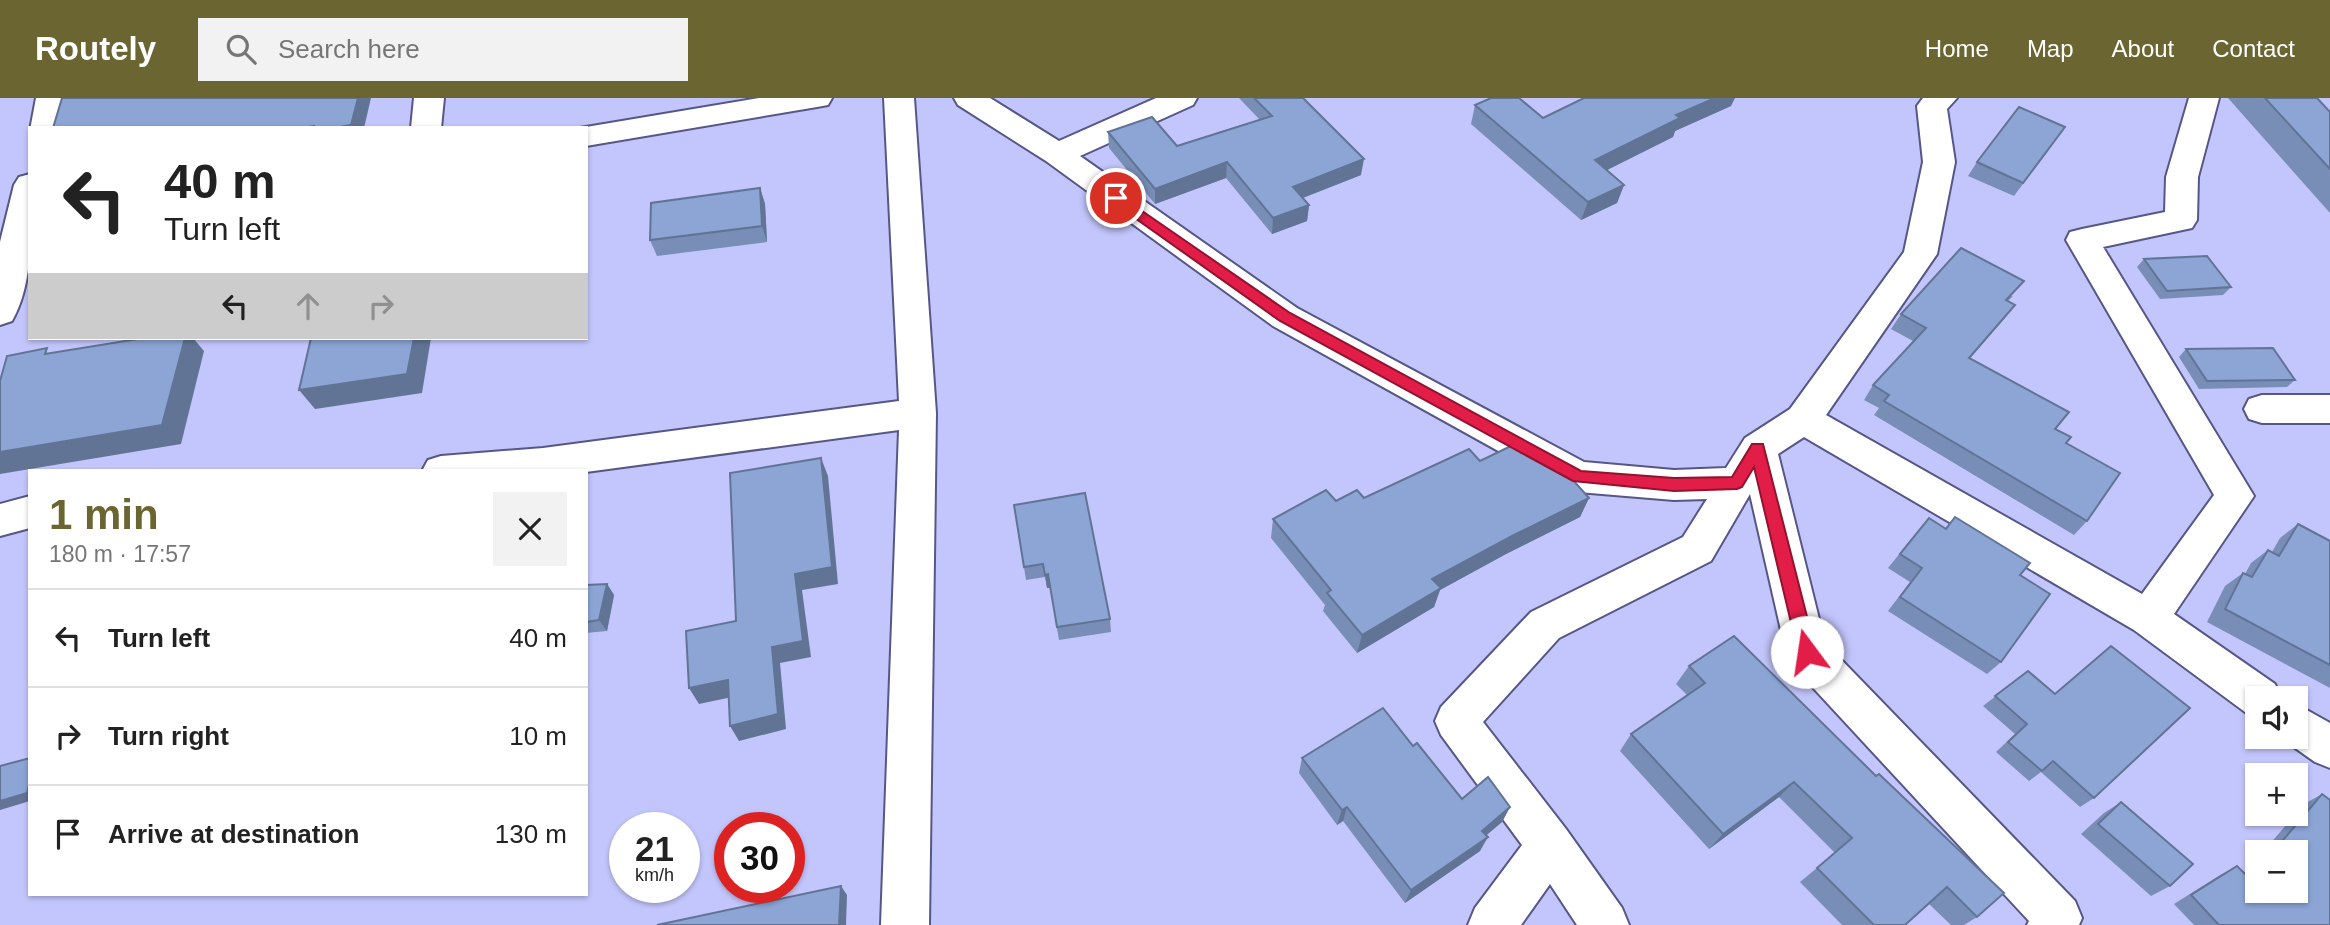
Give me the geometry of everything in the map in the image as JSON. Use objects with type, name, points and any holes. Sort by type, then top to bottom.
[{"type":"street","points":[[44,126],[51,98]]},
{"type":"street","points":[[426,126],[429,98]]},
{"type":"street","points":[[588,136],[817,98]]},
{"type":"street","points":[[899,98],[918,413],[905,925]]},
{"type":"street","points":[[969,98],[1057,154],[1285,317],[1578,477],[1674,485],[1747,465]]},
{"type":"street","points":[[1057,154],[1182,98]]},
{"type":"street","points":[[2148,618],[2235,496],[2082,240],[2181,220],[2182,177],[2204,98]]},
{"type":"street","points":[[1605,925],[1550,845],[1456,721],[1545,625],[1697,550],[1747,465],[1803,419],[1871,319],[1920,254],[1939,162],[1935,101]]},
{"type":"street","points":[[0,312],[23,235],[28,199]]},
{"type":"street","points":[[2262,410],[2330,409]]},
{"type":"street","points":[[466,469],[542,463],[918,413]]},
{"type":"street","points":[[1803,419],[2148,618],[2245,687]]},
{"type":"street","points":[[1747,465],[1807,652],[2058,918],[2052,925]]},
{"type":"street","points":[[0,520],[28,513]]},
{"type":"street","points":[[2308,732],[2330,748]]},
{"type":"street","points":[[1492,925],[1550,845]]},
{"type":"building","points":[[62,98],[358,98],[351,125],[345,126],[54,126]]},
{"type":"building","points":[[1254,98],[1303,98],[1364,159],[1293,187],[1309,205],[1273,218],[1227,162],[1155,189],[1108,132],[1152,117],[1177,146],[1272,116]]},
{"type":"building","points":[[1491,98],[1519,98],[1543,118],[1584,98],[1715,98],[1676,115],[1680,118],[1595,160],[1624,185],[1588,202],[1475,105]]},
{"type":"building","points":[[2265,98],[2317,98],[2330,112],[2330,169]]},
{"type":"building","points":[[2019,107],[2065,127],[2023,183],[1977,162]]},
{"type":"building","points":[[760,188],[762,226],[650,240],[651,203]]},
{"type":"building","points":[[1961,248],[2024,281],[2006,300],[2015,305],[1969,358],[2069,412],[2055,429],[2071,437],[2066,443],[2120,473],[2087,521],[1884,401],[1889,395],[1873,385],[1926,328],[1901,314]]},
{"type":"building","points":[[2207,256],[2231,287],[2167,291],[2144,259]]},
{"type":"building","points":[[132,340],[184,340],[162,425],[0,452],[0,381],[7,356],[47,348],[45,354]]},
{"type":"building","points":[[311,340],[414,340],[407,374],[299,390]]},
{"type":"building","points":[[2273,348],[2295,380],[2207,381],[2186,349]]},
{"type":"building","points":[[1513,445],[1521,453],[1531,448],[1556,461],[1589,498],[1432,579],[1441,588],[1362,635],[1327,593],[1331,590],[1273,519],[1326,490],[1336,501],[1357,490],[1364,498],[1469,449],[1480,461]]},
{"type":"building","points":[[821,458],[832,567],[795,574],[803,641],[772,647],[778,714],[730,726],[728,680],[689,688],[686,631],[736,621],[730,473]]},
{"type":"building","points":[[1085,493],[1110,619],[1057,627],[1048,574],[1045,575],[1043,564],[1024,567],[1014,505]]},
{"type":"building","points":[[1955,517],[2030,563],[2020,575],[2050,594],[2001,662],[1900,597],[1922,568],[1900,554],[1929,518],[1946,529]]},
{"type":"building","points":[[2298,524],[2330,541],[2330,665],[2225,609],[2243,573],[2252,577],[2268,550],[2279,556]]},
{"type":"building","points":[[607,584],[599,620],[588,622],[588,585]]},
{"type":"building","points":[[1734,636],[1876,776],[1879,774],[2004,893],[1977,917],[1947,887],[1905,925],[1874,925],[1817,868],[1852,838],[1794,782],[1723,834],[1631,734],[1705,683],[1689,666]]},
{"type":"building","points":[[2111,646],[2190,708],[2094,798],[2053,761],[2042,771],[2008,742],[2027,724],[1995,696],[2028,671],[2055,694]]},
{"type":"building","points":[[1383,708],[1413,746],[1417,743],[1462,799],[1488,777],[1510,807],[1482,831],[1488,837],[1411,890],[1347,807],[1342,810],[1302,758]]},
{"type":"building","points":[[28,759],[27,793],[0,801],[0,766]]},
{"type":"building","points":[[2322,794],[2330,800],[2330,925],[2219,925],[2191,895],[2237,866],[2245,874],[2245,903],[2308,903],[2308,840],[2283,840],[2295,826],[2308,826],[2308,811]]},
{"type":"building","points":[[2121,802],[2193,864],[2170,886],[2098,824]]},
{"type":"building","points":[[841,886],[839,925],[657,925],[761,903],[805,903],[805,894]]},
{"type":"route","points":[[1116,198],[1285,317],[1578,477],[1674,485],[1737,483],[1758,448],[1807,652]]}]
